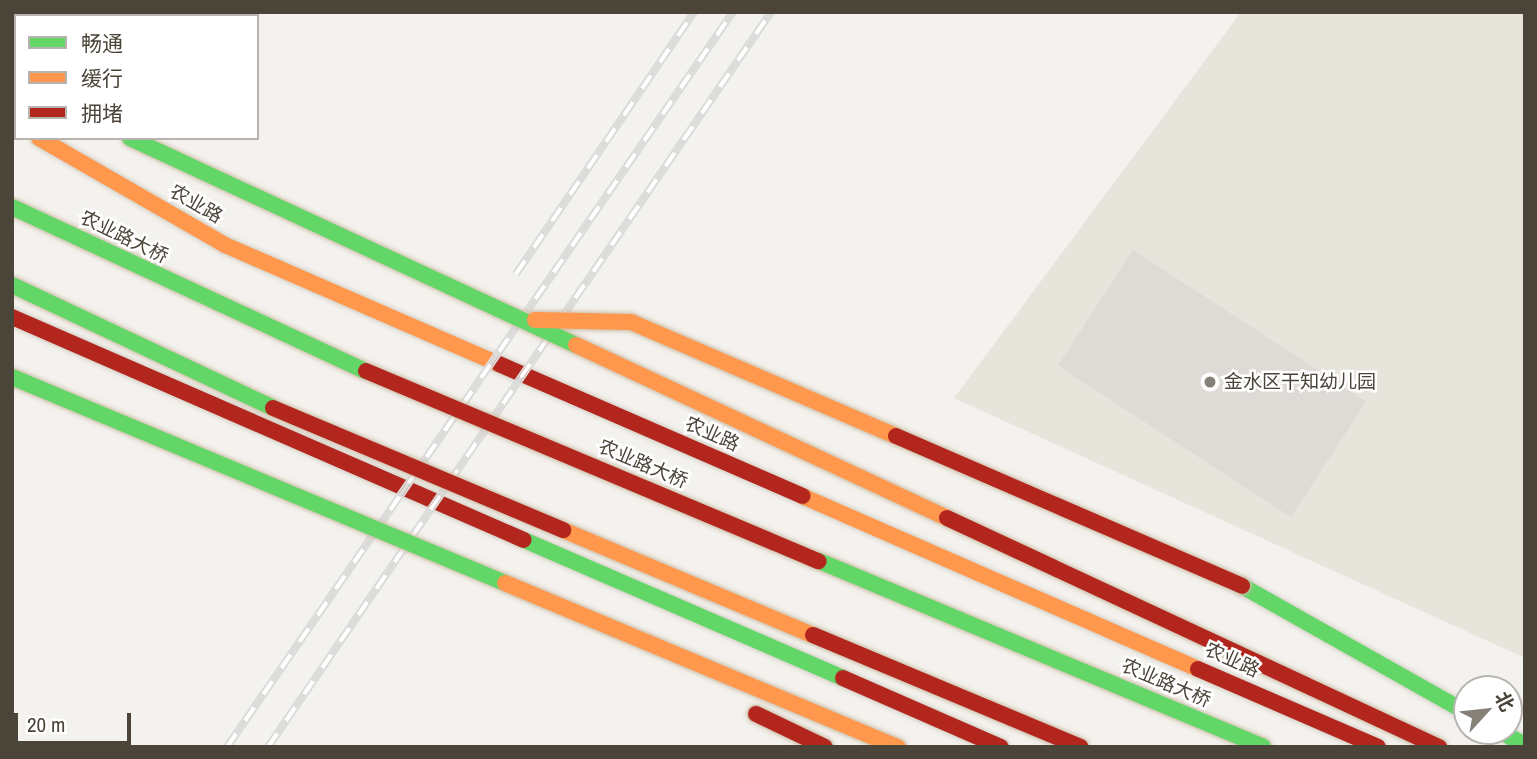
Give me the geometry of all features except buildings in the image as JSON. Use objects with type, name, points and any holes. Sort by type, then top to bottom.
[{"type":"main road","name":"农业路","points":[[43,140],[225,245],[1378,747]]},
{"type":"main road","points":[[134,140],[1439,747]]},
{"type":"main road","name":"农业路大桥","points":[[12,207],[284,337],[1263,747]]},
{"type":"main road","points":[[12,285],[256,401],[1081,747]]},
{"type":"main road","points":[[12,317],[1001,747]]},
{"type":"main road","points":[[522,320],[631,322],[1242,586],[1453,705]]},
{"type":"main road","points":[[12,377],[898,747]]},
{"type":"main road","points":[[299,497],[637,657]]},
{"type":"main road","points":[[737,705],[825,747]]},
{"type":"shaded area","points":[[1241,12],[1525,12],[1525,658],[954,398]]},
{"type":"railway","points":[[516,274],[694,12]]},
{"type":"railway","points":[[227,747],[733,12]]},
{"type":"railway","points":[[268,747],[771,12]]},
{"type":"traffic: fast","points":[[134,140],[576,345]]},
{"type":"traffic: fast","points":[[12,207],[366,371]]},
{"type":"traffic: fast","points":[[12,285],[273,408]]},
{"type":"traffic: fast","points":[[12,377],[505,583]]},
{"type":"traffic: fast","points":[[524,540],[843,678]]},
{"type":"traffic: fast","points":[[819,561],[1263,747]]},
{"type":"traffic: fast","points":[[1242,586],[1453,705]]},
{"type":"traffic: slow","points":[[42,140],[225,245],[499,364]]},
{"type":"traffic: slow","points":[[535,320],[631,322],[896,436]]},
{"type":"traffic: slow","points":[[576,345],[947,518]]},
{"type":"traffic: slow","points":[[802,496],[1198,669]]},
{"type":"traffic: slow","points":[[563,530],[813,635]]},
{"type":"traffic: slow","points":[[505,583],[898,747]]},
{"type":"traffic: jam","points":[[12,317],[524,540]]},
{"type":"traffic: jam","points":[[499,364],[802,496]]},
{"type":"traffic: jam","points":[[366,371],[819,561]]},
{"type":"traffic: jam","points":[[273,408],[563,530]]},
{"type":"traffic: jam","points":[[896,436],[1242,586]]},
{"type":"traffic: jam","points":[[947,518],[1439,747]]},
{"type":"traffic: jam","points":[[813,635],[1081,747]]},
{"type":"traffic: jam","points":[[1198,669],[1378,747]]},
{"type":"traffic: jam","points":[[843,678],[1001,747]]},
{"type":"traffic: jam","points":[[756,714],[825,747]]},
{"type":"place","name":"金水区干知幼儿园","points":[[1210,382]]}]
